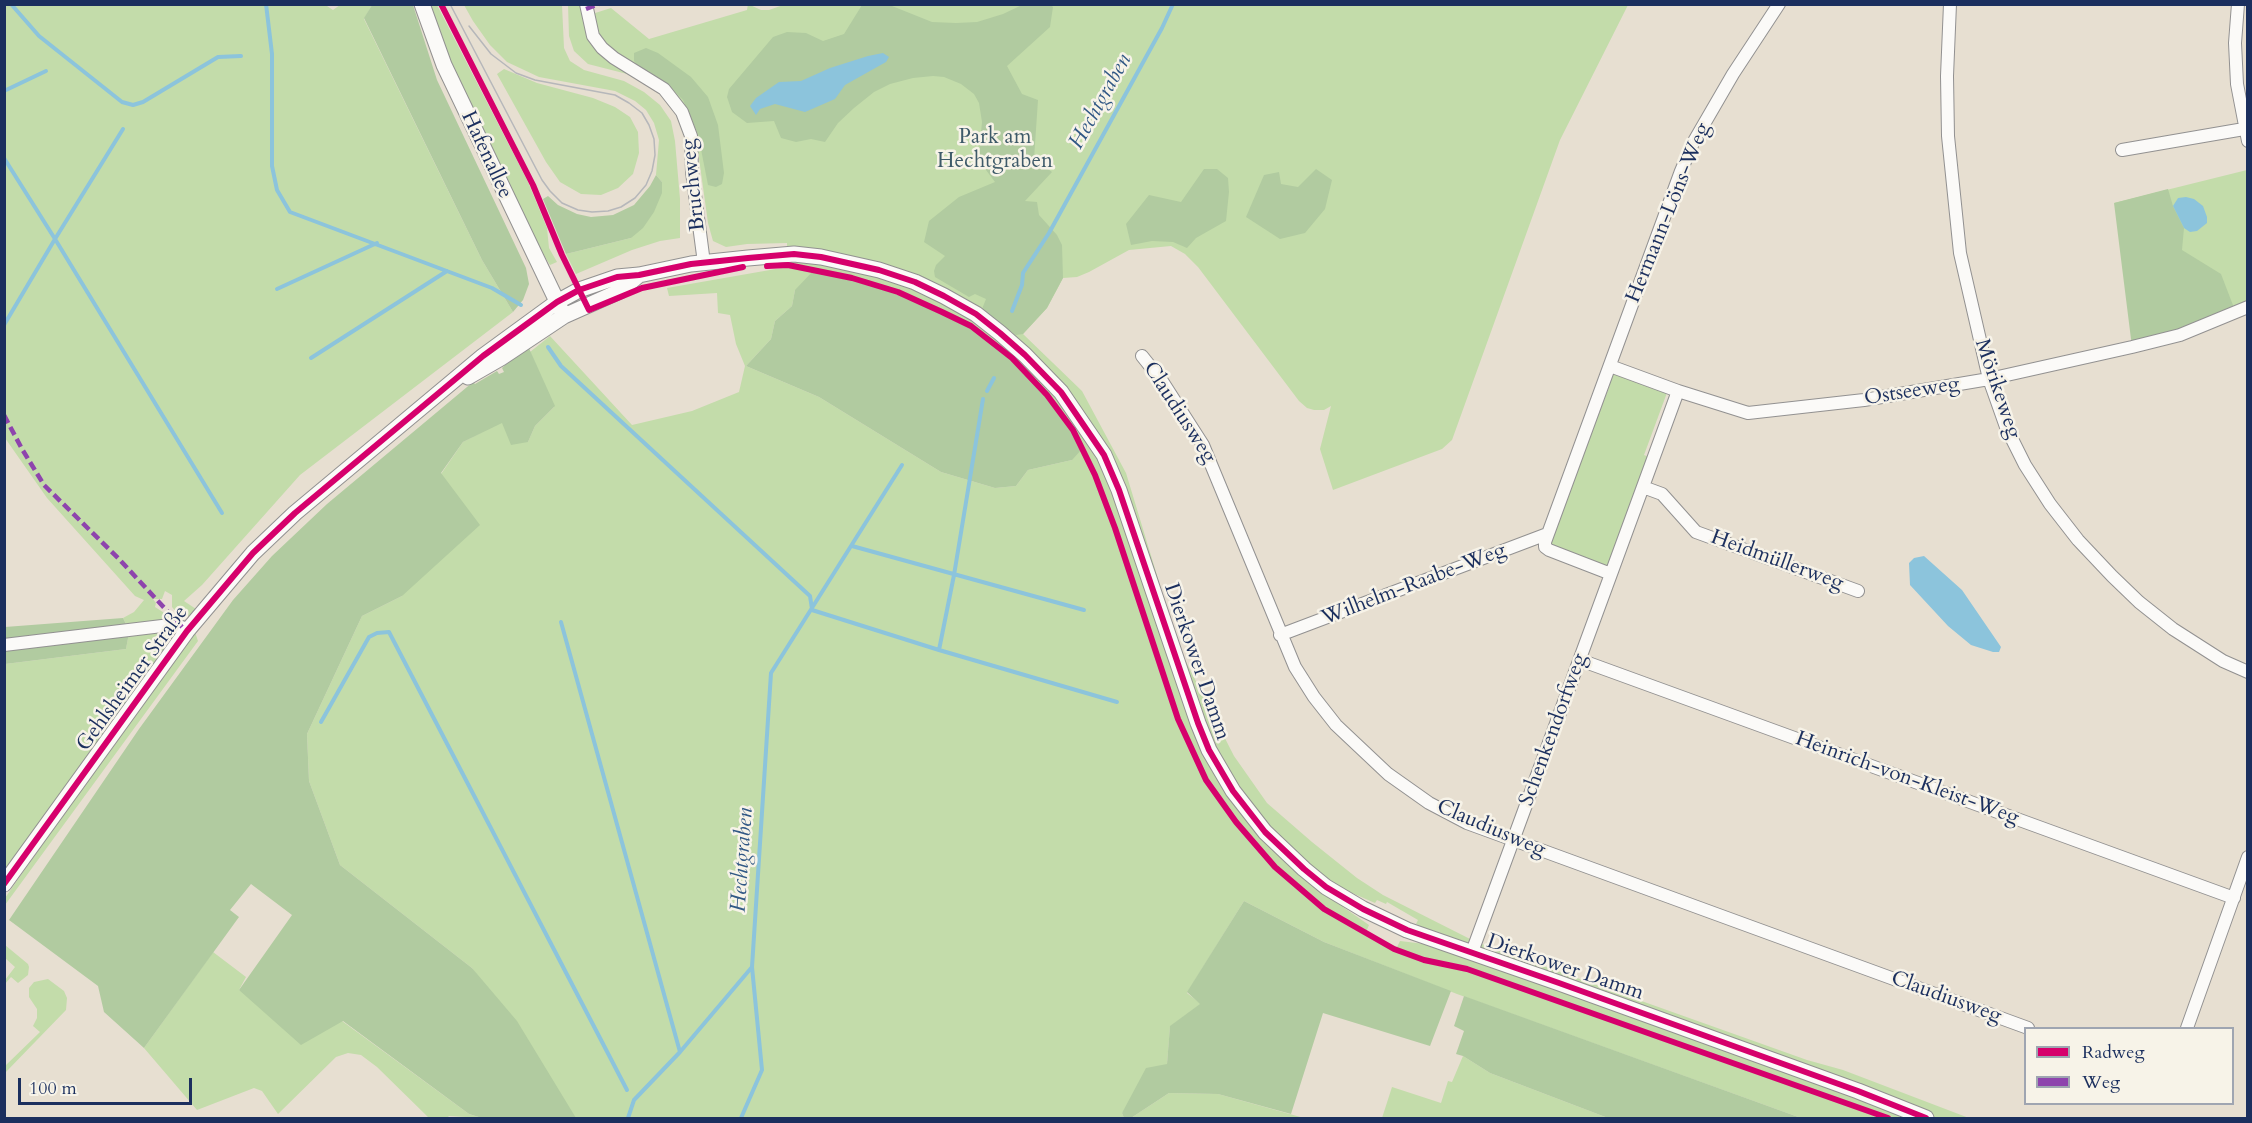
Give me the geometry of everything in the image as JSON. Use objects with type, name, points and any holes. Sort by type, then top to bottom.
[{"type":"street","name":"Hafenallee","points":[[422,4],[444,65],[557,302]]},
{"type":"street","name":"Bruchweg","points":[[600,4],[586,7],[593,36],[602,48],[664,89],[682,111],[691,136],[692,172],[704,262]]},
{"type":"street","name":"Hermann-Löns-Weg","points":[[1547,534],[1693,143],[1733,74],[1779,4]]},
{"type":"street","name":"Mörikeweg","points":[[1950,4],[1947,107],[1951,181],[1966,285],[1989,379],[2007,427],[2025,465],[2050,504],[2078,540],[2139,602],[2223,661],[2247,672]]},
{"type":"street","points":[[2238,4],[2235,43],[2237,84],[2247,141]]},
{"type":"street","points":[[2122,150],[2244,129]]},
{"type":"street","name":"Dierkower Damm","points":[[557,302],[585,288],[617,277],[639,276],[704,262],[794,254],[831,258],[879,270],[944,296],[985,321],[1025,355],[1066,399],[1104,455],[1122,500],[1209,750],[1244,807],[1285,853],[1336,893],[1407,930],[1858,1090],[1926,1119]]},
{"type":"street","name":"Dierkower Damm","points":[[564,316],[620,291],[639,276]]},
{"type":"street","points":[[557,302],[564,316]]},
{"type":"street","name":"Gehlsheimer Straße","points":[[4,884],[182,629],[231,577],[273,533],[441,390],[557,302]]},
{"type":"street","name":"Ostseeweg","points":[[1610,366],[1736,410],[1762,412],[1864,400],[1989,379],[2180,335],[2247,307]]},
{"type":"street","name":"Gehlsheimer Straße","points":[[441,390],[501,358],[564,316]]},
{"type":"street","name":"Claudiusweg","points":[[1142,356],[1162,381],[1203,445],[1219,478],[1295,667],[1314,697],[1336,725],[1388,774],[1439,808],[1467,823],[2024,1028]]},
{"type":"street","name":"Schenkendorfweg","points":[[1472,952],[1678,391]]},
{"type":"street","name":"Heidmüllerweg","points":[[1643,488],[1662,494],[1696,532],[1858,591]]},
{"type":"street","points":[[1547,534],[1545,547],[1549,550],[1611,574]]},
{"type":"street","name":"Wilhelm-Raabe-Weg","points":[[1281,635],[1547,534]]},
{"type":"street","points":[[4,645],[162,626],[182,629]]},
{"type":"street","name":"Heinrich-von-Kleist-Weg","points":[[1580,660],[2234,898]]},
{"type":"street","points":[[2188,1027],[2247,857]]},
{"type":"green space","points":[[324,4],[333,10],[340,5],[372,5],[364,19],[482,260],[513,312],[300,475],[202,585],[184,601],[196,609],[190,616],[177,613],[172,607],[172,595],[165,591],[162,599],[153,599],[156,603],[155,607],[169,616],[169,621],[128,628],[123,618],[134,612],[144,600],[135,596],[47,498],[5,438],[4,5]]},
{"type":"green space","name":"Park am Hechtgraben","points":[[748,4],[761,10],[769,10],[786,4],[1628,5],[1560,140],[1452,440],[1442,449],[1333,490],[1320,449],[1331,406],[1324,410],[1314,410],[1307,408],[1299,401],[1198,267],[1185,254],[1171,246],[1129,250],[1089,272],[1077,277],[1063,278],[1047,308],[1023,334],[1082,391],[1126,473],[1179,648],[1234,756],[1267,803],[1312,842],[1357,878],[1383,895],[1476,942],[1807,1060],[1843,1070],[1969,1118],[1801,1118],[1457,994],[1324,942],[1244,901],[1187,993],[1201,1004],[1170,1027],[1167,1064],[1122,1113],[1124,1118],[568,1118],[472,968],[340,865],[309,781],[307,734],[362,616],[402,596],[441,474],[463,442],[502,422],[528,442],[535,426],[554,407],[530,352],[550,336],[632,425],[692,411],[739,392],[745,366],[736,344],[730,315],[718,313],[717,293],[669,296],[667,288],[787,267],[787,243],[726,247],[713,241],[708,223],[694,127],[686,109],[669,87],[611,49],[600,35],[592,14],[611,8],[649,39],[747,10]],"holes":[[[795,290],[1072,460],[1028,470],[1016,486],[995,488],[941,472],[819,397],[746,366],[771,339],[775,321],[792,306]],[[1352,893],[1375,903],[1377,900],[1386,904],[1387,902],[1418,920],[1416,924],[1431,932],[1425,944],[1400,941],[1397,947],[1366,932],[1369,925],[1343,907]]]},
{"type":"green space","points":[[372,5],[413,5],[437,80],[526,268],[529,284],[523,300],[513,312],[482,260],[364,18]]},
{"type":"green space","points":[[430,5],[437,5],[528,182],[547,228],[549,248],[557,262],[550,265],[541,251],[458,79],[439,34]]},
{"type":"green space","points":[[464,5],[562,5],[564,48],[570,61],[584,70],[624,81],[644,92],[660,105],[671,121],[675,141],[680,199],[680,238],[660,241],[632,250],[576,274],[566,254],[631,238],[662,182],[656,175],[659,140],[654,123],[646,110],[635,101],[615,91],[539,77],[507,62],[490,45]]},
{"type":"green space","points":[[568,5],[582,5],[583,21],[589,35],[631,75],[588,64],[574,51],[569,36]]},
{"type":"green space","name":"Park am Hechtgraben","points":[[862,5],[892,6],[932,22],[956,23],[977,22],[1022,5],[1051,5],[1053,7],[1050,27],[1007,66],[1022,94],[1038,100],[1034,159],[1052,172],[1025,201],[1037,202],[1039,215],[1057,235],[1062,245],[1063,278],[1047,308],[1023,334],[1016,335],[982,309],[986,299],[975,294],[969,297],[935,277],[936,265],[945,256],[924,242],[929,221],[959,197],[995,182],[986,170],[979,153],[982,122],[979,103],[974,94],[961,84],[944,77],[933,76],[890,84],[874,92],[854,108],[838,123],[825,142],[811,139],[796,142],[781,138],[774,121],[747,123],[732,112],[727,97],[729,89],[773,37],[787,32],[806,33],[823,41],[844,34]]},
{"type":"green space","points":[[646,48],[658,53],[691,77],[708,97],[718,125],[724,173],[722,184],[716,187],[708,185],[698,134],[683,100],[665,82],[638,66],[634,61],[634,53]]},
{"type":"green space","points":[[504,69],[537,83],[593,98],[615,107],[630,117],[638,132],[639,153],[633,174],[618,188],[601,195],[581,194],[560,182],[546,162],[497,74]]},
{"type":"green space","points":[[1204,169],[1217,169],[1228,178],[1226,221],[1196,238],[1187,248],[1173,242],[1152,241],[1131,245],[1126,224],[1149,195],[1181,202]]},
{"type":"green space","points":[[1316,169],[1332,180],[1325,209],[1305,233],[1280,239],[1246,217],[1264,175],[1279,172],[1281,184],[1298,187]]},
{"type":"green space","points":[[2247,170],[2247,307],[2236,313],[2114,203]]},
{"type":"green space","points":[[656,175],[662,182],[662,193],[654,212],[643,228],[631,238],[566,254],[543,199],[548,196],[558,205],[577,214],[591,217],[613,215],[634,205]]},
{"type":"green space","points":[[2168,189],[2173,206],[2184,228],[2182,250],[2221,274],[2236,313],[2132,347],[2114,203]]},
{"type":"green space","points":[[814,270],[852,278],[898,292],[971,326],[1012,358],[1031,377],[1061,413],[1082,449],[1072,460],[1028,470],[1016,486],[995,488],[941,472],[819,397],[746,366],[771,339],[775,321],[792,306],[795,290]]},
{"type":"green space","points":[[528,346],[555,406],[535,426],[528,442],[511,445],[502,423],[463,442],[441,473],[480,525],[402,596],[362,616],[307,734],[309,781],[340,865],[472,968],[517,1021],[576,1118],[482,1118],[469,1114],[343,1021],[301,1045],[239,990],[292,915],[251,884],[230,910],[239,917],[144,1048],[104,1012],[98,986],[9,920],[139,729],[233,600],[272,556],[327,504],[473,382],[475,384],[497,371],[499,374],[504,372],[502,368]]},
{"type":"green space","points":[[1620,373],[1668,390],[1644,455],[1649,457],[1610,564],[1606,566],[1550,545],[1552,533],[1610,385],[1608,382],[1611,375]]},
{"type":"green space","points":[[123,618],[128,628],[5,644],[5,627]]},
{"type":"green space","points":[[175,630],[177,634],[5,874],[5,664],[126,649],[129,633]]},
{"type":"green space","points":[[195,632],[198,641],[5,905],[5,898],[118,736]]},
{"type":"green space","points":[[129,633],[126,649],[5,664],[4,647]]},
{"type":"green space","points":[[1244,901],[1324,942],[1451,991],[1430,1046],[1323,1013],[1291,1114],[1218,1094],[1169,1093],[1131,1118],[1124,1118],[1122,1113],[1146,1068],[1167,1064],[1170,1026],[1200,1004],[1187,992]]},
{"type":"green space","points":[[5,945],[28,964],[28,975],[18,983],[11,977],[5,984],[5,980],[15,967],[5,958]]},
{"type":"green space","points":[[213,952],[246,977],[239,990],[342,1021],[469,1114],[482,1118],[449,1116],[429,1118],[377,1067],[361,1055],[348,1053],[336,1057],[278,1114],[262,1091],[254,1088],[197,1110],[144,1048]]},
{"type":"green space","points":[[48,979],[64,991],[67,998],[66,1010],[5,1073],[5,1066],[40,1032],[33,1026],[37,1018],[37,1009],[29,997],[29,988],[34,982]]},
{"type":"green space","points":[[1464,996],[1801,1118],[1608,1118],[1490,1073],[1456,1054],[1464,1031],[1454,1026]]},
{"type":"green space","points":[[1463,1056],[1490,1073],[1608,1118],[1382,1118],[1392,1087],[1441,1103],[1448,1081],[1452,1082]]},
{"type":"green space","points":[[1169,1093],[1218,1094],[1304,1118],[1131,1118]]},
{"type":"water","points":[[883,53],[889,57],[886,62],[845,85],[835,99],[805,112],[775,104],[760,109],[756,115],[750,106],[756,98],[779,82],[801,81],[830,68]]},
{"type":"water","points":[[2178,198],[2194,199],[2203,206],[2207,217],[2207,223],[2197,231],[2190,232],[2184,228],[2173,206]]},
{"type":"water","points":[[1924,556],[1962,590],[2001,647],[1999,652],[1971,645],[1948,626],[1910,585],[1909,563],[1914,558]]},
{"type":"waterway","points":[[11,4],[39,36],[122,102],[133,105],[143,102],[218,57],[241,56]]},
{"type":"waterway","points":[[266,4],[272,54],[272,166],[277,190],[290,212],[492,288],[521,305]]},
{"type":"waterway","name":"Hechtgraben","points":[[1012,311],[1022,285],[1023,273],[1049,233],[1173,4]]},
{"type":"waterway","points":[[4,91],[46,71]]},
{"type":"waterway","points":[[123,129],[55,239],[222,513]]},
{"type":"waterway","points":[[4,158],[55,239],[4,325]]},
{"type":"waterway","points":[[277,289],[377,243]]},
{"type":"waterway","points":[[311,358],[447,271]]},
{"type":"waterway","points":[[548,347],[561,366],[810,596],[812,609]]},
{"type":"waterway","name":"Hechtgraben","points":[[987,391],[994,378]]},
{"type":"waterway","name":"Hechtgraben","points":[[939,650],[954,575],[983,399]]},
{"type":"waterway","name":"Hechtgraben","points":[[741,1118],[762,1070],[752,967],[771,673],[902,465]]},
{"type":"waterway","points":[[852,546],[1084,610]]},
{"type":"waterway","points":[[812,610],[1117,702]]},
{"type":"waterway","points":[[561,622],[680,1052]]},
{"type":"waterway","points":[[321,722],[369,637],[377,633],[389,632],[627,1090]]},
{"type":"waterway","points":[[628,1118],[634,1100],[680,1052],[752,967]]},
{"type":"tram line","points":[[450,4],[542,180],[550,191],[562,203],[578,210],[592,212],[621,207],[635,198],[646,185],[655,155],[654,139],[642,113],[615,95],[535,80],[516,73],[491,54],[469,26]]},
{"type":"marked path","points":[[586,9],[599,4]]},
{"type":"marked path","points":[[4,415],[44,485],[119,559],[182,627]]},
{"type":"cycle path","points":[[441,4],[533,185],[562,255],[589,310],[642,288],[743,267]]},
{"type":"cycle path","points":[[4,884],[187,631],[253,553],[295,513],[483,356],[557,302],[579,290],[617,277],[639,275],[691,264],[748,258],[794,254],[821,257],[879,270],[915,282],[944,296],[976,314],[1000,333],[1061,392],[1104,455],[1119,490],[1209,750],[1233,791],[1265,832],[1326,887],[1363,909],[1407,930],[1858,1091],[1926,1118]]},
{"type":"cycle path","points":[[767,266],[788,265],[852,278],[898,292],[942,312],[971,326],[1012,358],[1047,395],[1073,430],[1095,475],[1115,528],[1178,719],[1206,780],[1236,822],[1275,867],[1324,909],[1394,949],[1424,960],[1467,969],[1888,1118]]}]
